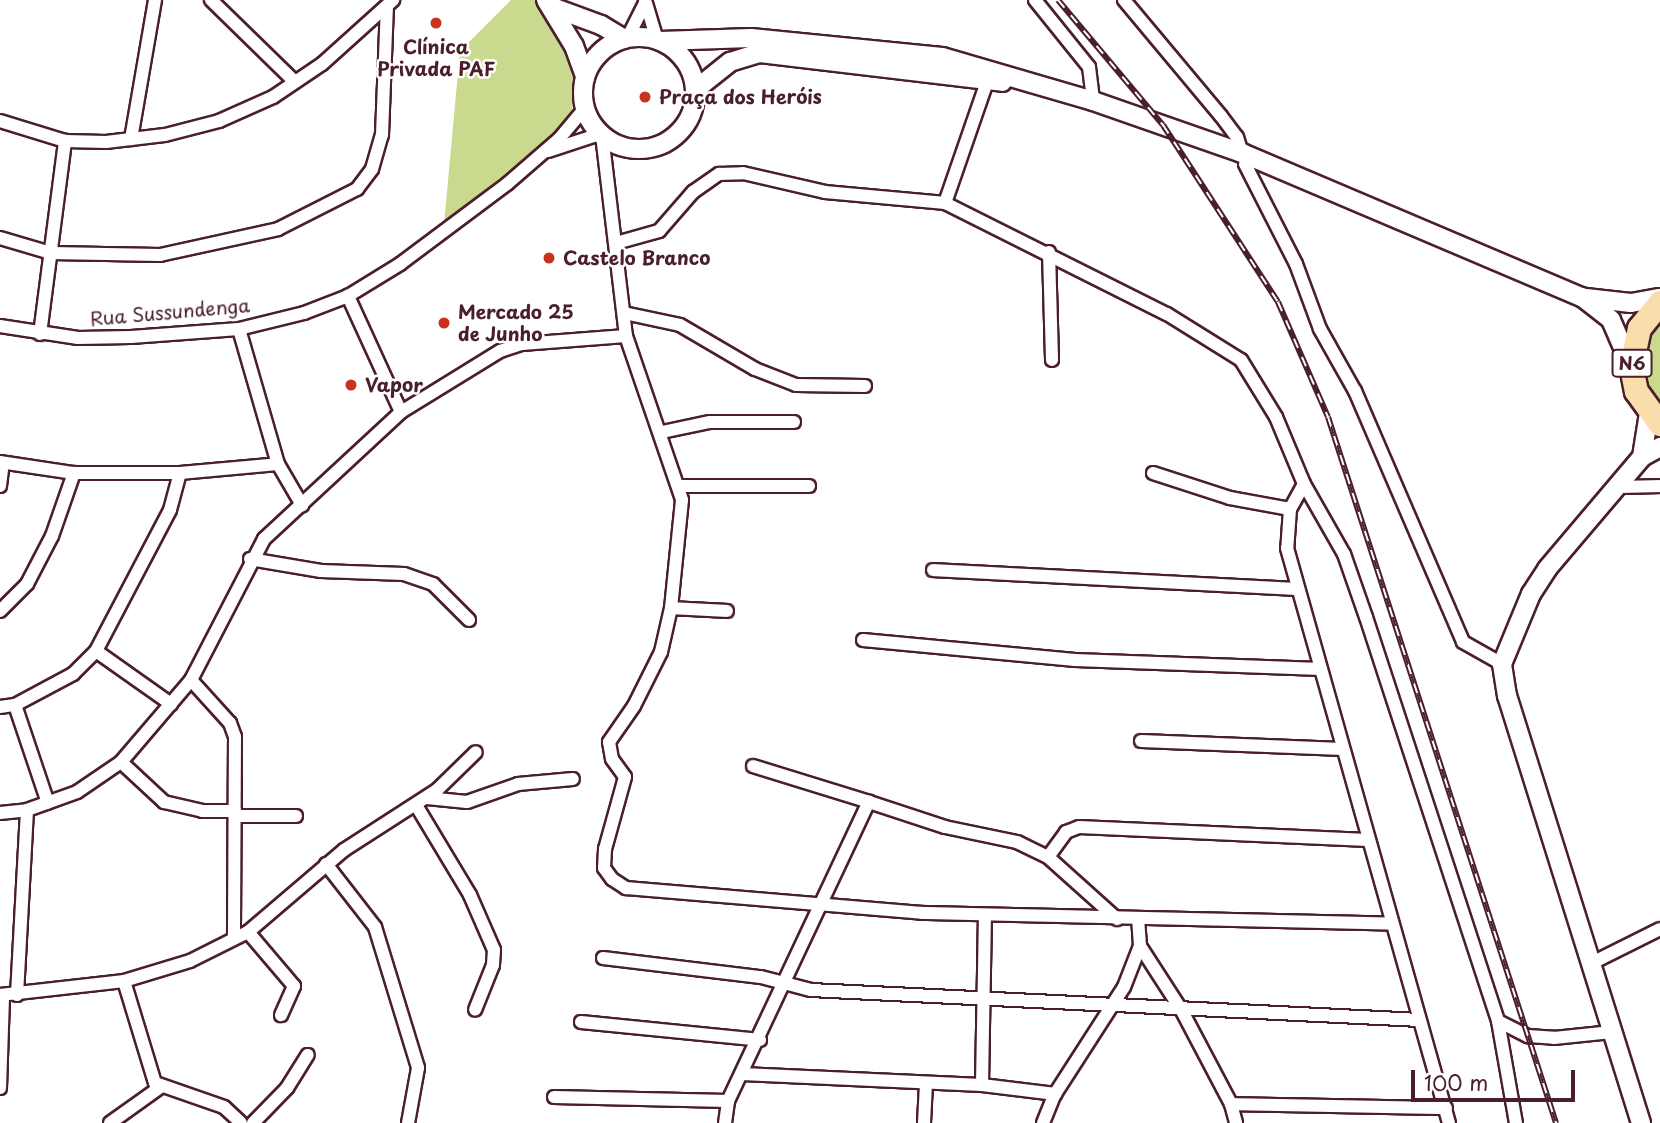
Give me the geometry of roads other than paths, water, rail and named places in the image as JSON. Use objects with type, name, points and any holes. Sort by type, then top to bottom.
[{"type":"highway","name":"N6","points":[[1654,418],[1636,391],[1631,366],[1639,328],[1660,300]]},
{"type":"street","points":[[131,139],[155,0]]},
{"type":"street","points":[[211,0],[295,82]]},
{"type":"street","points":[[1035,0],[1089,67],[1093,101]]},
{"type":"street","points":[[1124,0],[1229,127],[1383,452],[1454,625],[1471,650],[1502,664]]},
{"type":"street","points":[[585,77],[607,47],[625,39],[645,1]]},
{"type":"street","points":[[645,1],[658,41],[680,56],[695,90]]},
{"type":"street","points":[[0,121],[65,141],[131,139],[219,121],[295,82],[390,4]]},
{"type":"street","points":[[0,238],[51,253],[160,255],[212,246],[278,229],[357,189],[372,169],[382,135],[390,4]]},
{"type":"street","points":[[549,4],[601,25],[625,39],[658,41],[751,38],[942,57],[1093,101],[1301,179],[1582,297],[1611,320],[1631,366]]},
{"type":"street","points":[[549,4],[585,77],[585,108],[601,134],[626,337],[662,432],[682,500],[671,608],[651,674],[609,742],[612,759],[625,776],[604,868],[626,888],[985,915],[1392,923]]},
{"type":"street","points":[[601,134],[628,147],[655,147],[685,125],[695,90],[730,62],[760,53],[988,79],[1039,92],[1243,158]]},
{"type":"street","points":[[945,203],[988,79]]},
{"type":"street","name":"Rua Sussundenga","points":[[0,326],[40,334],[131,338],[239,329],[348,296],[400,264],[544,152],[585,108]]},
{"type":"street","name":"Rua Sussundenga","points":[[544,152],[601,134]]},
{"type":"street","points":[[40,334],[65,141]]},
{"type":"street","points":[[616,243],[659,231],[692,192],[719,174],[743,173],[825,192],[945,203],[1049,252],[1167,314],[1241,360],[1276,417],[1304,484],[1344,554],[1498,1021],[1516,1123]]},
{"type":"street","points":[[1049,252],[1052,360]]},
{"type":"street","points":[[348,296],[401,412]]},
{"type":"street","points":[[1582,297],[1631,303],[1660,300]]},
{"type":"street","points":[[624,313],[680,325],[755,369],[796,385],[865,386]]},
{"type":"street","points":[[239,329],[278,464],[302,505]]},
{"type":"street","points":[[0,813],[27,810],[77,792],[121,762],[191,680],[250,559],[264,539],[401,412],[500,351],[522,344],[626,337]]},
{"type":"street","points":[[1642,457],[1654,418]]},
{"type":"street","points":[[662,432],[710,422],[794,422]]},
{"type":"street","points":[[1641,1123],[1507,696],[1502,664],[1531,594],[1642,457],[1660,447]]},
{"type":"street","points":[[0,486],[2,462],[74,473],[180,473],[278,464]]},
{"type":"street","points":[[0,611],[27,584],[52,536],[74,473]]},
{"type":"street","points":[[0,707],[15,705],[73,674],[96,651],[170,510],[180,473]]},
{"type":"street","points":[[1153,473],[1230,498],[1290,509]]},
{"type":"street","points":[[1304,484],[1290,509],[1287,548],[1296,589],[1449,1123]]},
{"type":"street","points":[[678,486],[809,486]]},
{"type":"street","points":[[1616,487],[1660,486]]},
{"type":"street","points":[[250,559],[321,571],[404,574],[433,584],[469,620]]},
{"type":"street","points":[[933,570],[1296,589]]},
{"type":"street","points":[[671,608],[727,611]]},
{"type":"street","points":[[863,640],[1075,660],[1321,670]]},
{"type":"street","points":[[96,651],[172,704]]},
{"type":"street","points":[[191,680],[230,723],[234,737],[234,938]]},
{"type":"street","points":[[15,705],[48,803]]},
{"type":"street","points":[[1141,741],[1343,749]]},
{"type":"street","points":[[0,1088],[1,996],[124,981],[190,961],[247,932],[326,864],[421,802],[476,752]]},
{"type":"street","points":[[121,762],[164,802],[202,811],[296,817]]},
{"type":"street","points":[[753,766],[945,827],[1017,842],[1048,857],[1117,919]]},
{"type":"street","points":[[421,802],[467,802],[518,784],[573,779]]},
{"type":"street","points":[[421,802],[470,895],[494,950],[493,965],[475,1010]]},
{"type":"street","points":[[725,1123],[728,1101],[787,983],[869,802]]},
{"type":"street","points":[[17,995],[27,810]]},
{"type":"street","points":[[1048,857],[1066,832],[1079,827],[1368,840]]},
{"type":"street","points":[[326,864],[375,927],[418,1068],[408,1123]]},
{"type":"street","points":[[982,1085],[986,1000],[985,915]]},
{"type":"street","points":[[1042,1123],[1055,1094],[1125,987],[1140,946],[1138,920]]},
{"type":"street","points":[[1590,964],[1660,929]]},
{"type":"street","points":[[247,932],[294,986],[281,1015]]},
{"type":"street","points":[[1140,946],[1182,1011],[1231,1104],[1232,1121]]},
{"type":"street","points":[[603,958],[787,983],[811,990],[1182,1011],[1419,1020]]},
{"type":"street","points":[[124,981],[159,1088]]},
{"type":"street","points":[[1498,1021],[1528,1036],[1612,1032]]},
{"type":"street","points":[[581,1022],[760,1040]]},
{"type":"street","points":[[253,1123],[287,1088],[308,1055]]},
{"type":"street","points":[[742,1074],[982,1085],[1055,1094]]},
{"type":"street","points":[[925,1123],[926,1083]]},
{"type":"street","points":[[110,1123],[159,1088]]},
{"type":"street","points":[[159,1088],[212,1102],[241,1123]]},
{"type":"street","points":[[554,1097],[728,1101]]},
{"type":"street","points":[[1231,1104],[1446,1108]]},
{"type":"railway","points":[[1058,0],[1163,125],[1278,302],[1328,417],[1556,1123]]},
{"type":"place","name":"Clínica Privada PAF","points":[[436,23]]},
{"type":"place","name":"Praça dos Heróis","points":[[645,97]]},
{"type":"place","name":"Castelo Branco","points":[[549,258]]},
{"type":"place","name":"Mercado 25 de Junho","points":[[444,323]]},
{"type":"place","name":"Vapor","points":[[351,385]]}]
